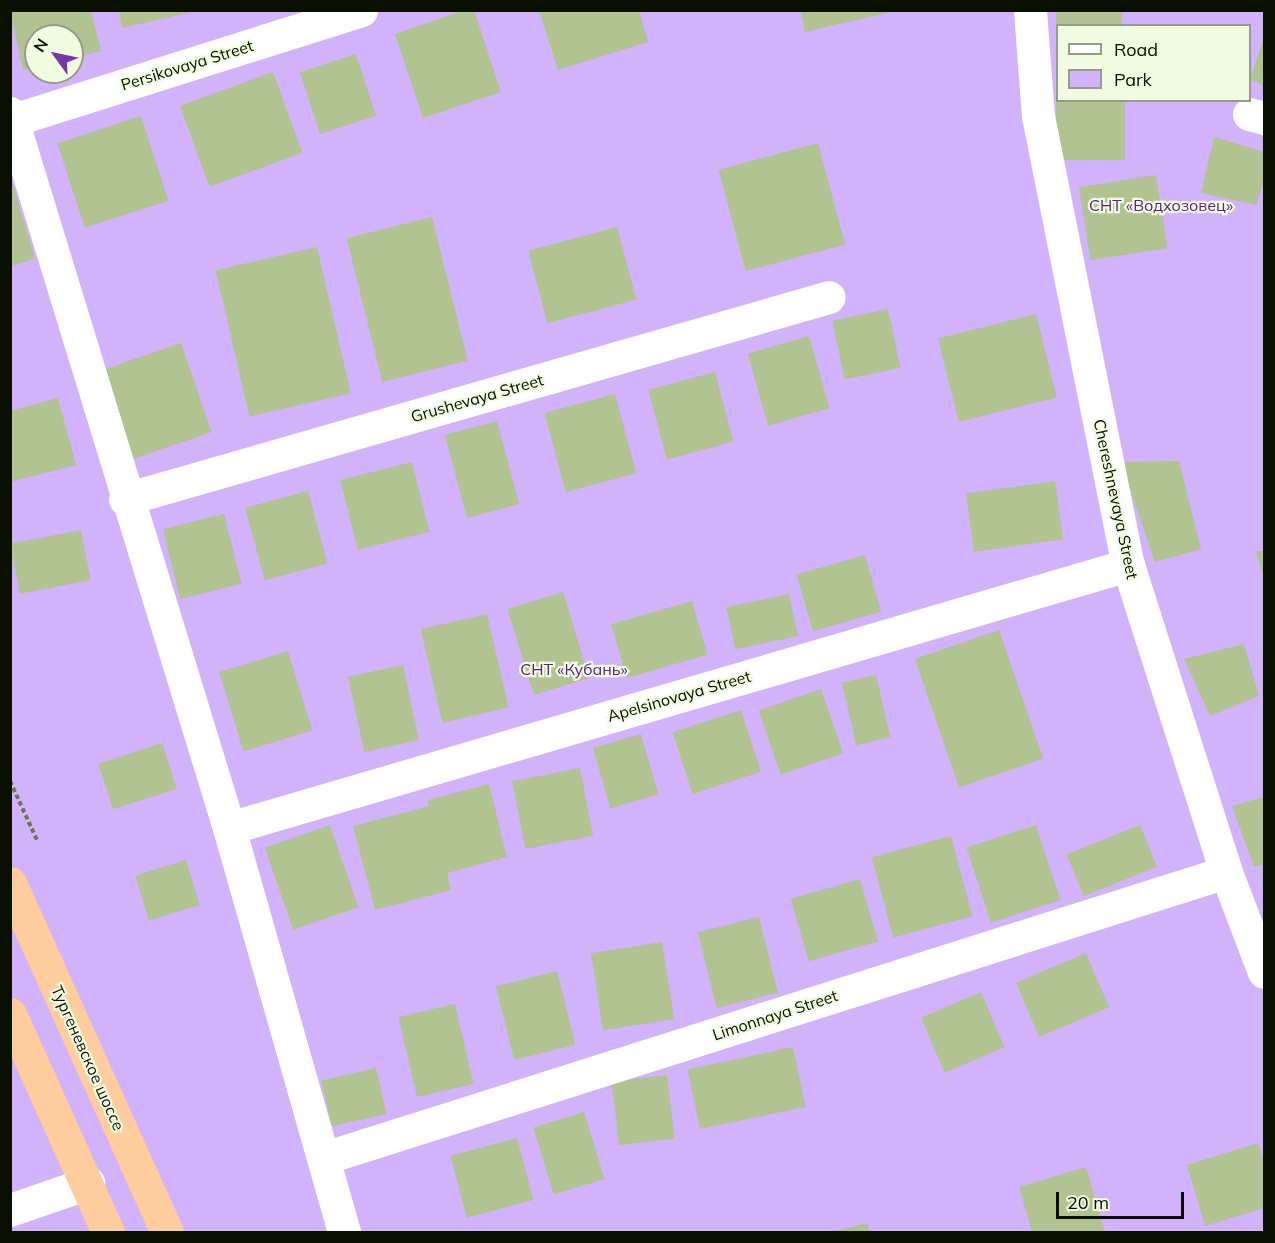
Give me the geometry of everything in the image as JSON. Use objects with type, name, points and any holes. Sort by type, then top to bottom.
[{"type":"highway","name":"Тургеневское шоссе","points":[[10,883],[166,1233]]},
{"type":"highway","points":[[10,1014],[88,1183],[108,1233]]},
{"type":"street","name":"Persikovaya Street","points":[[12,117],[361,10]]},
{"type":"street","name":"Chereshnevaya Street","points":[[1030,10],[1038,116],[1128,565],[1226,872],[1264,972]]},
{"type":"street","points":[[12,117],[125,500],[229,828],[344,1233]]},
{"type":"street","name":"Grushevaya Street","points":[[125,500],[829,297]]},
{"type":"street","name":"Apelsinovaya Street","points":[[229,828],[1128,565]]},
{"type":"street","name":"Limonnaya Street","points":[[324,1158],[1226,872]]},
{"type":"street","points":[[10,1210],[88,1183]]},
{"type":"path","points":[[10,781],[37,840]]},
{"type":"green space","name":"СНТ «Кубань»","points":[[10,11],[1264,11],[1264,1232],[11,1232]]},
{"type":"building","points":[[10,10],[91,10],[101,51],[84,55],[84,24],[24,24],[23,70]]},
{"type":"building","points":[[119,10],[196,10],[196,11],[122,28]]},
{"type":"building","points":[[465,10],[474,10],[501,92],[423,118],[395,34]]},
{"type":"building","points":[[539,10],[639,10],[648,42],[558,70]]},
{"type":"building","points":[[800,10],[896,10],[896,11],[805,32]]},
{"type":"building","points":[[1056,10],[1122,10],[1122,24],[1056,24]]},
{"type":"building","points":[[1264,37],[1264,86],[1251,80]]},
{"type":"building","points":[[356,54],[376,116],[320,134],[300,72]]},
{"type":"building","points":[[273,72],[302,153],[209,187],[180,106]]},
{"type":"building","points":[[1056,102],[1125,102],[1125,160],[1056,160]]},
{"type":"building","points":[[141,116],[169,201],[85,228],[57,143]]},
{"type":"building","points":[[1214,137],[1264,152],[1264,180],[1256,205],[1201,193]]},
{"type":"building","points":[[818,143],[845,244],[746,271],[719,170]]},
{"type":"building","points":[[1156,175],[1168,248],[1091,260],[1079,187]]},
{"type":"building","points":[[13,184],[35,259],[10,266],[10,185]]},
{"type":"building","points":[[432,217],[468,361],[382,382],[347,238]]},
{"type":"building","points":[[617,227],[636,299],[548,323],[528,251]]},
{"type":"building","points":[[317,247],[351,393],[249,417],[216,270]]},
{"type":"building","points":[[888,309],[900,368],[845,380],[832,321]]},
{"type":"building","points":[[1036,314],[1057,397],[959,422],[938,338]]},
{"type":"building","points":[[809,336],[830,408],[768,426],[747,354]]},
{"type":"building","points":[[181,343],[212,432],[133,459],[103,370]]},
{"type":"building","points":[[715,372],[734,442],[667,459],[648,390]]},
{"type":"building","points":[[615,394],[636,473],[566,492],[544,413]]},
{"type":"building","points":[[58,398],[76,465],[10,482],[10,411]]},
{"type":"building","points":[[497,421],[519,504],[467,518],[445,435]]},
{"type":"building","points":[[1179,461],[1201,549],[1155,562],[1121,462]]},
{"type":"building","points":[[412,462],[429,532],[358,550],[340,480]]},
{"type":"building","points":[[1055,481],[1063,539],[974,552],[966,494]]},
{"type":"building","points":[[308,491],[327,563],[265,580],[245,508]]},
{"type":"building","points":[[224,514],[241,584],[180,599],[163,529]]},
{"type":"building","points":[[81,530],[91,580],[20,594],[10,544]]},
{"type":"building","points":[[1256,551],[1264,551],[1264,580]]},
{"type":"building","points":[[865,555],[881,612],[813,631],[797,575]]},
{"type":"building","points":[[563,592],[589,678],[534,695],[508,609]]},
{"type":"building","points":[[789,594],[798,636],[735,649],[726,607]]},
{"type":"building","points":[[692,601],[707,655],[627,678],[611,624]]},
{"type":"building","points":[[487,614],[509,708],[442,723],[421,629]]},
{"type":"building","points":[[999,630],[1043,759],[959,788],[915,659]]},
{"type":"building","points":[[1244,644],[1259,696],[1210,716],[1184,659]]},
{"type":"building","points":[[288,651],[312,730],[243,751],[219,672]]},
{"type":"building","points":[[403,665],[419,740],[364,752],[348,677]]},
{"type":"building","points":[[876,675],[890,737],[856,745],[842,683]]},
{"type":"building","points":[[821,689],[843,753],[781,775],[759,710]]},
{"type":"building","points":[[741,710],[761,772],[693,794],[673,732]]},
{"type":"building","points":[[641,734],[658,795],[610,808],[593,748]]},
{"type":"building","points":[[162,743],[177,789],[113,809],[98,764]]},
{"type":"building","points":[[580,768],[593,836],[525,849],[512,781]]},
{"type":"building","points":[[489,784],[507,857],[447,873],[451,890],[375,910],[353,826],[429,806],[428,800]]},
{"type":"building","points":[[1264,797],[1264,864],[1254,867],[1232,806]]},
{"type":"building","points":[[330,825],[358,907],[293,930],[265,847]]},
{"type":"building","points":[[1036,825],[1060,900],[991,923],[967,848]]},
{"type":"building","points":[[1140,825],[1157,867],[1084,896],[1067,855]]},
{"type":"building","points":[[951,836],[972,916],[893,937],[872,857]]},
{"type":"building","points":[[186,860],[200,905],[149,920],[135,875]]},
{"type":"building","points":[[860,879],[878,941],[809,961],[791,899]]},
{"type":"building","points":[[759,917],[778,993],[717,1008],[698,932]]},
{"type":"building","points":[[662,942],[674,1019],[603,1030],[591,953]]},
{"type":"building","points":[[1086,953],[1109,1007],[1039,1037],[1016,983]]},
{"type":"building","points":[[557,971],[575,1045],[514,1060],[496,986]]},
{"type":"building","points":[[981,992],[1004,1047],[945,1073],[921,1017]]},
{"type":"building","points":[[455,1004],[473,1084],[417,1097],[398,1017]]},
{"type":"building","points":[[793,1047],[806,1107],[700,1129],[687,1069]]},
{"type":"building","points":[[376,1068],[387,1114],[332,1126],[321,1081]]},
{"type":"building","points":[[667,1075],[675,1139],[619,1145],[611,1082]]},
{"type":"building","points":[[584,1112],[604,1179],[554,1194],[533,1127]]},
{"type":"building","points":[[517,1138],[534,1200],[467,1218],[450,1156]]},
{"type":"building","points":[[1258,1143],[1264,1163],[1264,1208],[1205,1226],[1187,1165]]},
{"type":"building","points":[[1086,1167],[1105,1232],[1032,1232],[1019,1187]]},
{"type":"building","points":[[867,1223],[870,1232],[832,1232]]},
{"type":"park label","name":"СНТ «Водхозовец»","points":[[1161,205]]}]
